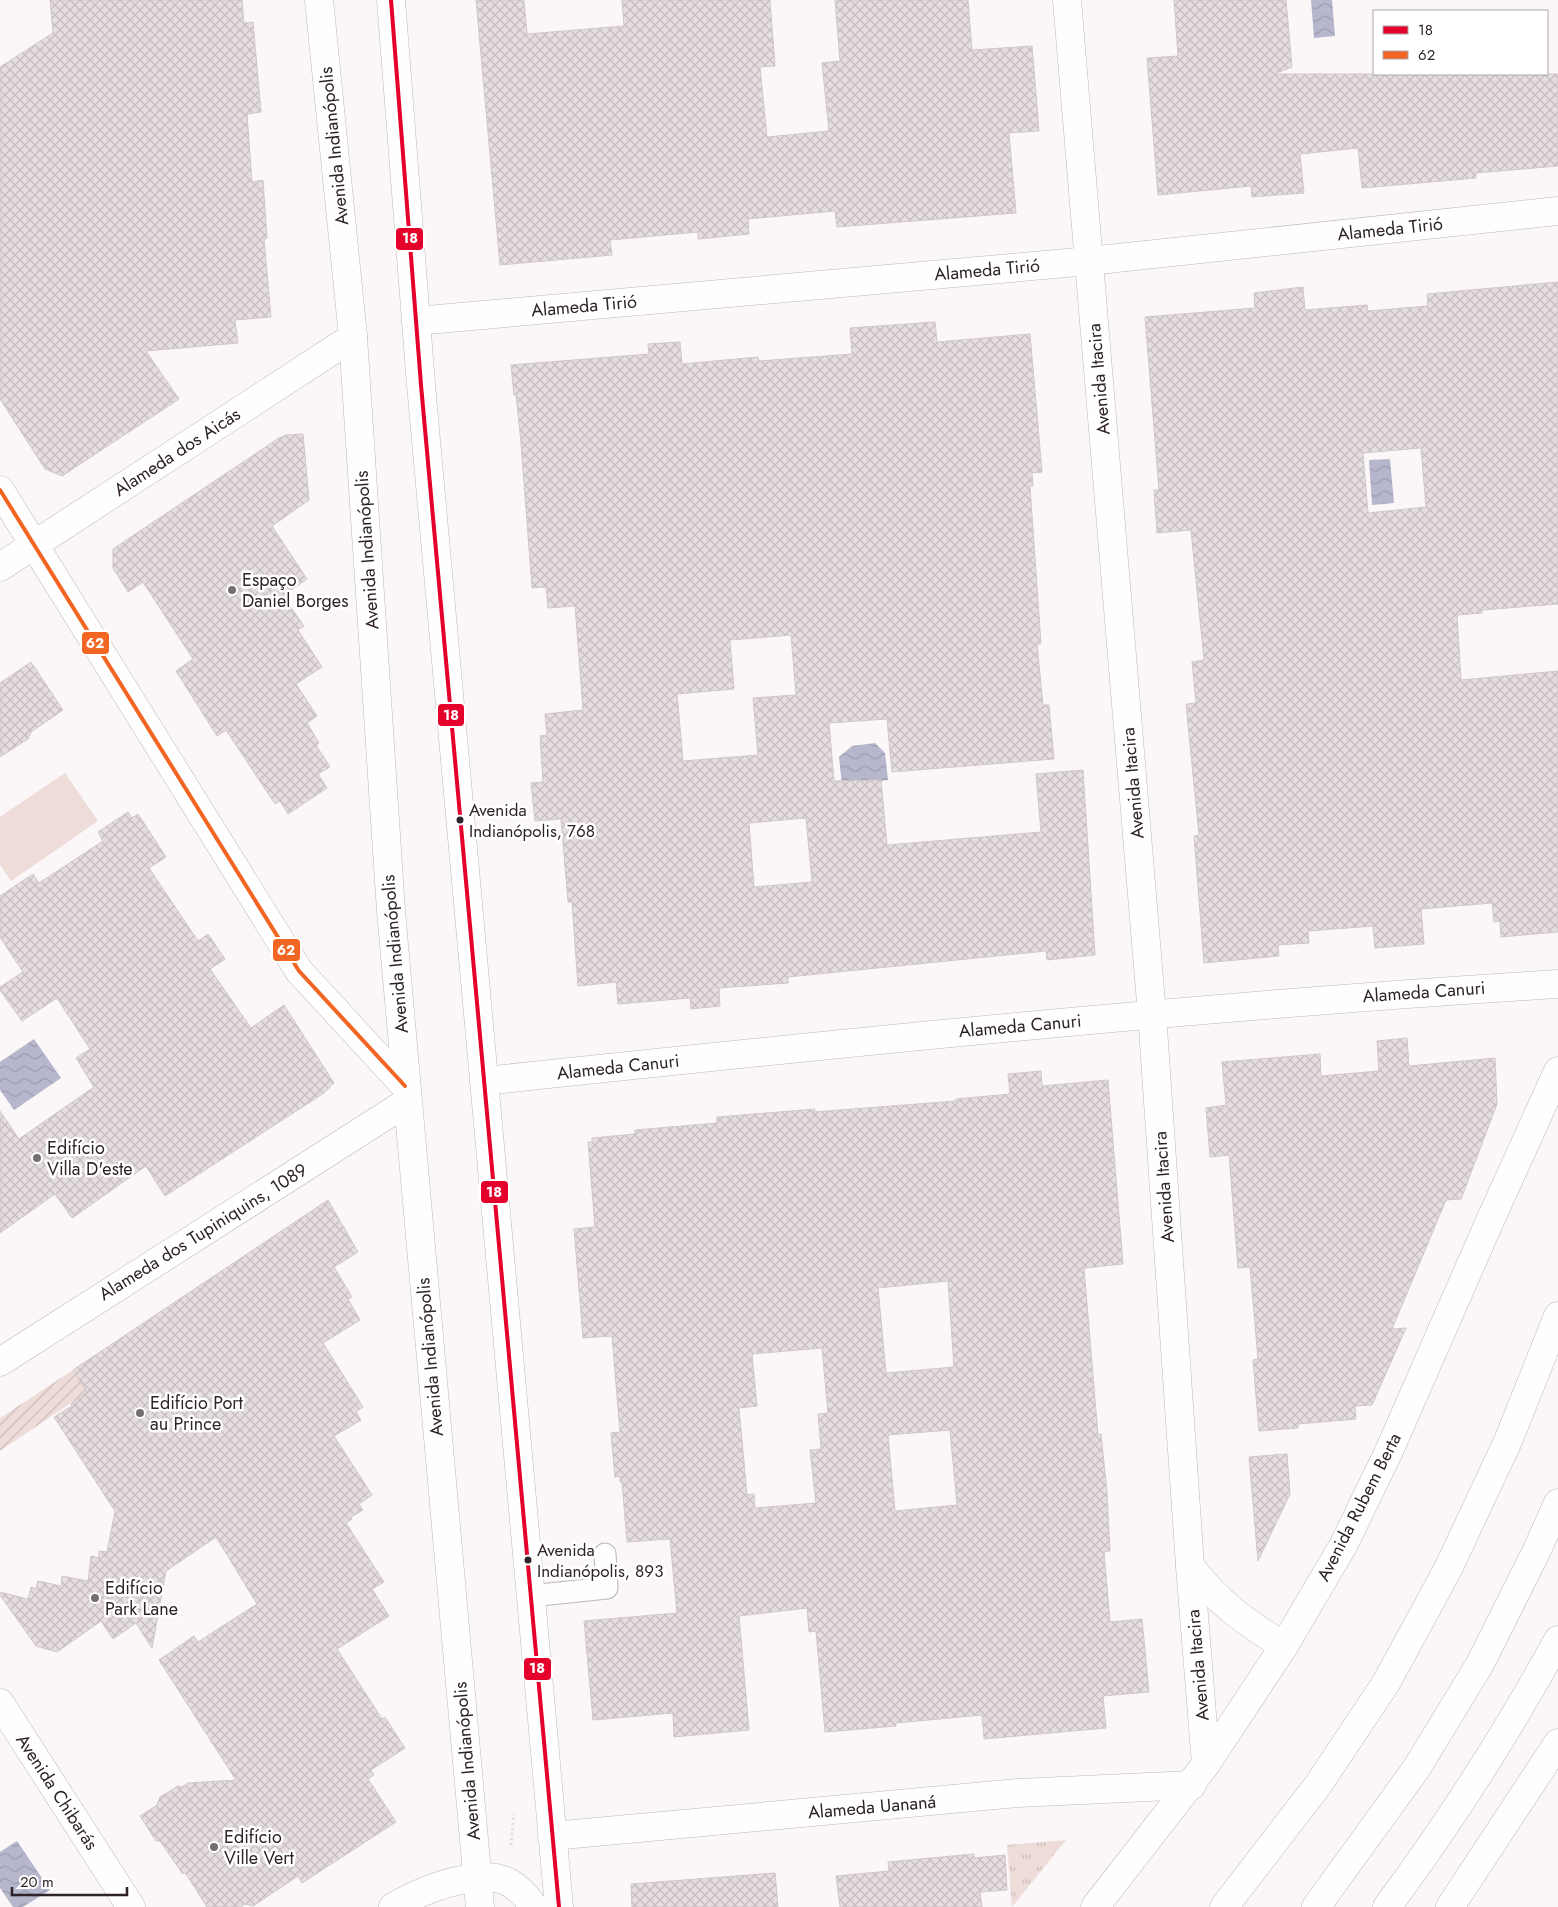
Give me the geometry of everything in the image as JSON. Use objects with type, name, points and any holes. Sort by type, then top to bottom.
[{"type":"main road","name":"Avenida Indianópolis","points":[[319,0],[353,337],[390,902],[480,1907]]},
{"type":"main road","points":[[391,0],[416,321],[559,1907]]},
{"type":"main road","name":"Avenida Itacira","points":[[1067,0],[1152,1014],[1190,1566],[1199,1774]]},
{"type":"main road","name":"Alameda Tirió","points":[[416,321],[1089,261],[1558,211]]},
{"type":"main road","name":"Alameda dos Aicás","points":[[0,566],[353,337]]},
{"type":"main road","points":[[0,490],[299,971],[406,1094]]},
{"type":"main road","name":"Alameda Canuri","points":[[484,1081],[867,1040],[1152,1014],[1368,995],[1558,984]]},
{"type":"main road","name":"Avenida Rubem Berta","points":[[1095,1907],[1199,1774],[1284,1646],[1344,1544],[1381,1468],[1488,1223],[1558,1071]]},
{"type":"main road","name":"Alameda dos Tupiniquins, 1089","points":[[0,1362],[406,1094]]},
{"type":"main road","points":[[1224,1907],[1318,1785],[1386,1683],[1448,1569],[1500,1458],[1558,1316]]},
{"type":"main road","points":[[1316,1907],[1416,1769],[1480,1664],[1537,1550],[1558,1503]]},
{"type":"main road","name":"Avenida Itacira","points":[[1190,1566],[1213,1594],[1228,1608],[1284,1646]]},
{"type":"main road","points":[[1386,1907],[1471,1788],[1533,1686],[1558,1640]]},
{"type":"main road","name":"Avenida Chibarás","points":[[0,1703],[130,1907]]},
{"type":"main road","points":[[1450,1907],[1558,1743]]},
{"type":"main road","name":"Alameda Uananá","points":[[552,1836],[1018,1793],[1199,1774]]},
{"type":"main road","points":[[393,1907],[421,1891],[463,1879],[487,1876],[502,1878],[510,1882],[534,1907]]},
{"type":"lane","points":[[530,1596],[607,1588],[605,1554]]},
{"type":"green space","points":[[65,773],[98,821],[11,881],[0,865],[0,817]]},
{"type":"green space","points":[[73,1370],[87,1392],[0,1451],[0,1418]]},
{"type":"green space","points":[[1066,1840],[1012,1907],[1007,1845]]},
{"type":"water","points":[[1311,0],[1332,0],[1335,36],[1314,38]]},
{"type":"water","points":[[1390,459],[1394,503],[1372,505],[1369,460]]},
{"type":"water","points":[[875,743],[885,753],[888,780],[842,785],[839,757],[852,746]]},
{"type":"water","points":[[34,1039],[61,1078],[14,1110],[0,1090],[0,1062]]},
{"type":"water","points":[[17,1841],[50,1890],[23,1907],[13,1907],[0,1888],[0,1852]]},
{"type":"building","points":[[50,0],[242,0],[244,23],[253,22],[261,112],[247,114],[252,182],[263,180],[267,238],[264,239],[271,317],[235,320],[238,343],[146,351],[179,399],[62,476],[45,469],[0,399],[0,67],[53,33]]},
{"type":"building","points":[[476,0],[524,0],[527,34],[624,26],[622,0],[770,0],[775,66],[760,67],[767,137],[829,131],[822,63],[840,61],[835,0],[968,0],[972,50],[1032,46],[1039,131],[1009,133],[1016,213],[837,227],[835,211],[748,219],[749,234],[698,239],[698,232],[610,240],[612,255],[500,265]]},
{"type":"building","points":[[1174,0],[1286,0],[1292,67],[1274,74],[1558,74],[1558,166],[1476,173],[1476,178],[1362,188],[1358,148],[1300,154],[1304,193],[1252,197],[1251,186],[1158,195],[1147,58],[1178,56]]},
{"type":"building","points":[[1558,282],[1558,604],[1482,610],[1482,613],[1457,615],[1461,680],[1558,671],[1558,932],[1501,937],[1500,921],[1494,922],[1492,903],[1421,909],[1424,944],[1375,948],[1373,926],[1308,931],[1309,943],[1278,945],[1279,956],[1204,963],[1194,836],[1199,835],[1186,704],[1196,703],[1192,662],[1204,660],[1191,530],[1157,533],[1154,490],[1159,490],[1145,317],[1255,308],[1254,293],[1303,287],[1305,310],[1367,305],[1368,311],[1428,306],[1427,294]],"holes":[[[1421,448],[1426,507],[1368,513],[1363,453]]]},
{"type":"building","points":[[935,322],[937,342],[1030,334],[1042,472],[1032,473],[1033,486],[1030,486],[1041,644],[1037,644],[1043,705],[1049,705],[1054,759],[892,772],[887,719],[829,723],[834,781],[881,780],[887,845],[1041,832],[1036,774],[1083,770],[1095,955],[1047,960],[1046,951],[788,977],[788,983],[719,988],[720,1006],[691,1009],[690,998],[618,1004],[616,982],[578,986],[572,902],[568,902],[561,819],[535,821],[531,783],[543,782],[540,736],[547,735],[545,714],[583,710],[575,606],[548,608],[546,587],[532,588],[521,443],[511,365],[649,354],[648,344],[680,342],[682,364],[758,357],[759,361],[852,354],[850,328]],"holes":[[[791,635],[796,695],[753,698],[758,755],[683,761],[677,694],[734,689],[730,640]],[[806,818],[812,882],[754,887],[749,823]]]},
{"type":"building","points":[[303,434],[309,500],[272,526],[307,579],[283,596],[304,626],[298,630],[322,667],[296,684],[317,716],[307,723],[319,743],[316,745],[330,767],[318,774],[327,788],[288,814],[280,801],[275,804],[226,730],[217,736],[176,671],[193,659],[143,582],[128,592],[113,568],[113,549],[279,438],[286,435]]},
{"type":"building","points":[[31,662],[63,710],[31,732],[28,739],[0,757],[0,683]]},
{"type":"building","points":[[128,812],[132,818],[138,814],[166,857],[149,868],[198,941],[208,934],[225,959],[210,969],[251,1028],[284,1005],[334,1083],[324,1093],[165,1196],[146,1166],[72,1218],[55,1194],[0,1233],[0,1111],[19,1139],[94,1087],[76,1058],[90,1049],[57,998],[22,1021],[0,990],[0,987],[23,972],[0,937],[0,896],[33,874],[39,883],[103,841],[98,832]]},
{"type":"building","points":[[1407,1038],[1409,1066],[1495,1058],[1497,1104],[1461,1199],[1446,1200],[1392,1329],[1406,1328],[1372,1405],[1355,1406],[1356,1419],[1298,1424],[1298,1428],[1259,1431],[1253,1360],[1258,1359],[1250,1267],[1238,1268],[1229,1155],[1210,1157],[1206,1108],[1226,1105],[1222,1062],[1320,1054],[1321,1076],[1379,1071],[1377,1041]]},
{"type":"building","points":[[1041,1071],[1042,1086],[1108,1080],[1123,1264],[1084,1268],[1098,1435],[1101,1434],[1107,1492],[1110,1551],[1104,1552],[1110,1622],[1142,1619],[1149,1692],[1103,1696],[1106,1728],[984,1739],[982,1715],[896,1723],[896,1726],[825,1732],[816,1631],[809,1632],[807,1608],[739,1616],[749,1730],[674,1737],[673,1713],[593,1720],[584,1621],[677,1613],[670,1539],[627,1542],[622,1482],[620,1482],[620,1476],[615,1477],[611,1433],[620,1432],[612,1336],[583,1338],[574,1229],[595,1227],[588,1142],[592,1142],[592,1138],[635,1134],[635,1130],[717,1123],[717,1117],[956,1101],[956,1099],[1010,1094],[1008,1074]],"holes":[[[948,1281],[954,1367],[886,1373],[878,1288]],[[822,1348],[828,1413],[818,1414],[821,1449],[810,1450],[816,1503],[755,1508],[754,1494],[747,1495],[739,1408],[757,1406],[752,1354]],[[950,1430],[957,1505],[895,1511],[888,1435]]]},
{"type":"building","points":[[328,1200],[358,1252],[334,1267],[352,1297],[348,1299],[360,1320],[323,1343],[363,1407],[356,1412],[361,1420],[334,1436],[372,1495],[359,1504],[363,1510],[351,1517],[352,1519],[346,1523],[384,1582],[372,1589],[389,1616],[337,1649],[382,1719],[385,1717],[405,1748],[371,1770],[374,1775],[368,1779],[396,1822],[302,1883],[298,1876],[253,1906],[245,1904],[241,1907],[207,1907],[186,1874],[182,1873],[160,1841],[156,1841],[140,1816],[157,1805],[160,1797],[178,1786],[182,1787],[188,1783],[236,1780],[159,1660],[194,1636],[198,1642],[257,1604],[216,1537],[166,1571],[152,1648],[136,1623],[113,1639],[101,1621],[57,1652],[36,1646],[0,1595],[0,1592],[28,1599],[31,1587],[36,1589],[38,1581],[61,1586],[62,1576],[88,1581],[91,1556],[99,1558],[99,1551],[107,1552],[115,1511],[54,1417],[72,1406],[71,1404],[87,1392],[73,1370]]},
{"type":"building","points":[[1287,1454],[1290,1494],[1258,1561],[1249,1457]]},
{"type":"building","points":[[974,1854],[974,1858],[1005,1855],[1007,1890],[980,1892],[982,1907],[840,1907],[836,1876],[889,1871],[888,1862]]},
{"type":"building","points":[[775,1873],[778,1907],[632,1907],[631,1884]]},
{"type":"transit line","name":"18","points":[[391,0],[421,385],[559,1907]]},
{"type":"transit line","name":"62","points":[[0,490],[299,971],[405,1086]]},
{"type":"place","name":"Espaço Daniel Borges","points":[[232,590]]},
{"type":"place","name":"Avenida Indianópolis, 768","points":[[460,820]]},
{"type":"place","name":"Edifício Villa D'este","points":[[37,1158]]},
{"type":"place","name":"Edifício Port au Prince","points":[[140,1413]]},
{"type":"place","name":"Avenida Indianópolis, 893","points":[[528,1560]]},
{"type":"place","name":"Edifício Park Lane","points":[[95,1598]]},
{"type":"place","name":"Edifício Ville Vert","points":[[214,1847]]}]
